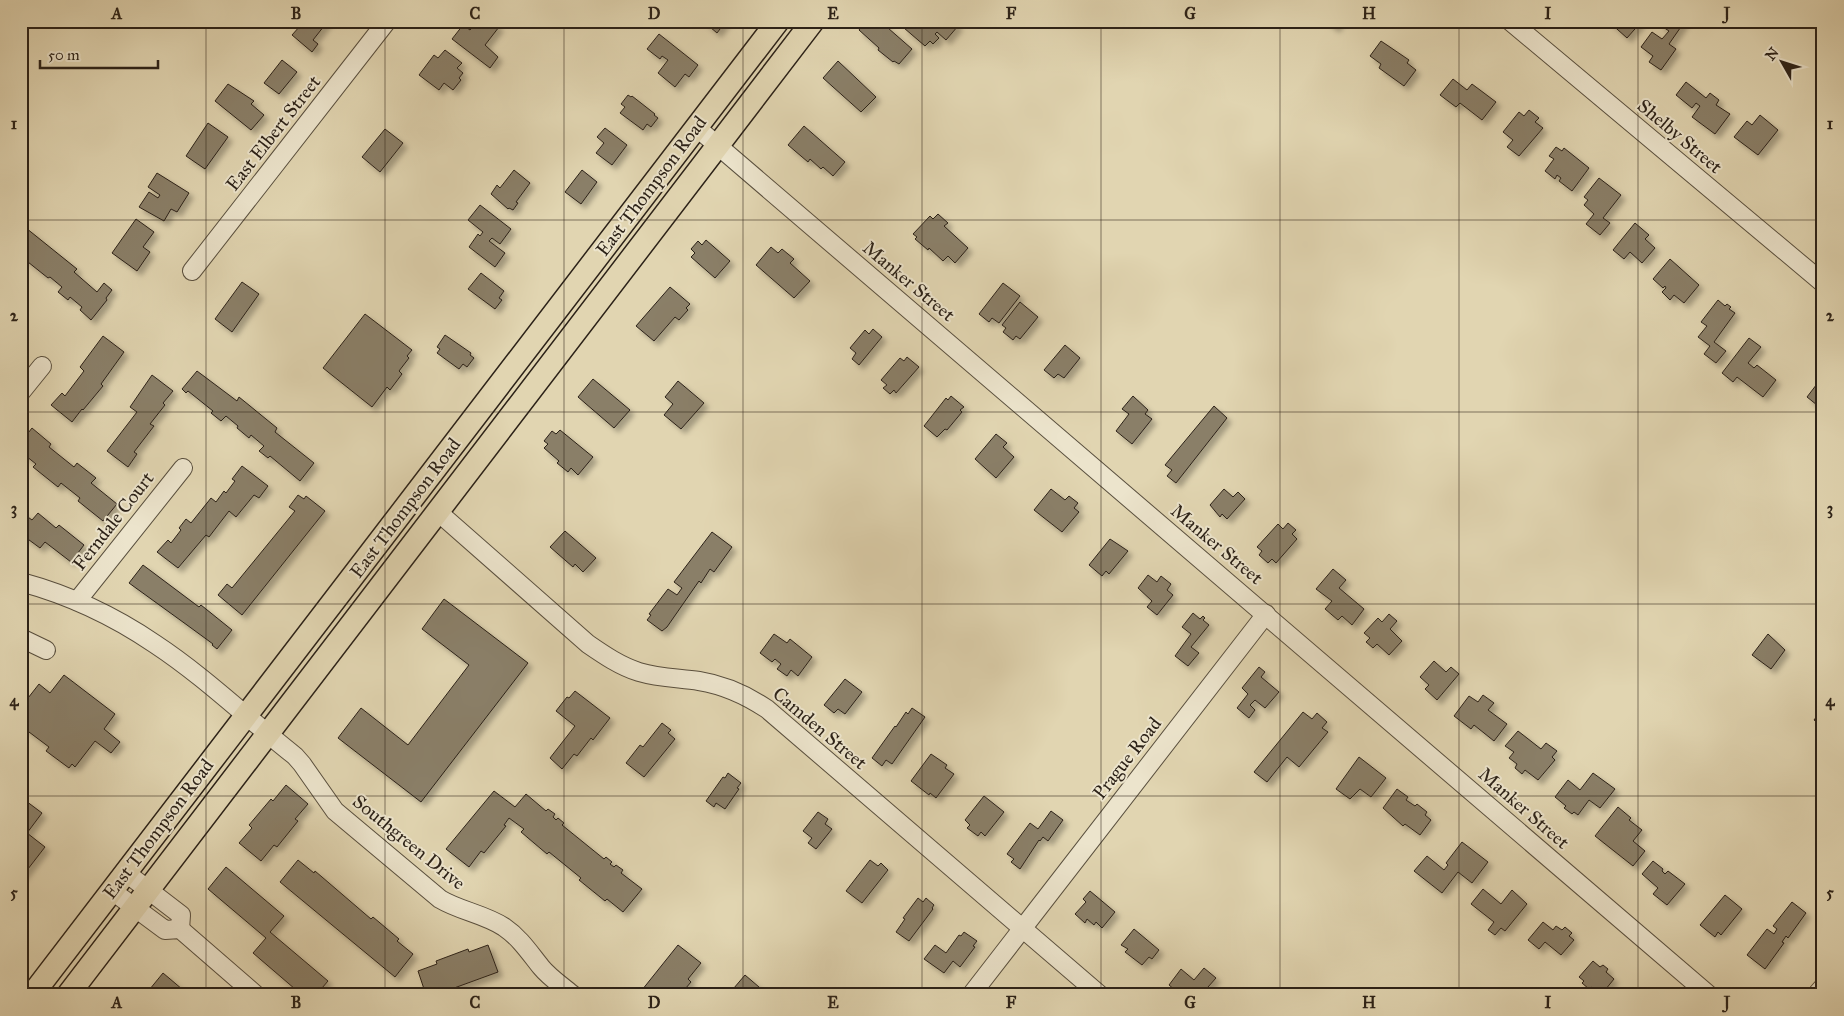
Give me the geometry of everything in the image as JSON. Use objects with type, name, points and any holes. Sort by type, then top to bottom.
[{"type":"main road","name":"East Thompson Road","points":[[68,995],[149,890],[256,724],[418,490],[778,21]]},
{"type":"main road","name":"East Thompson Road","points":[[32,995],[125,872],[256,724],[438,512],[813,21]]},
{"type":"main road","points":[[418,490],[438,512]]},
{"type":"street","name":"East Elbert Street","points":[[192,271],[387,21]]},
{"type":"street","name":"Shelby Street","points":[[1510,21],[1823,283]]},
{"type":"street","name":"Manker Street","points":[[696,127],[1709,995]]},
{"type":"street","points":[[21,392],[42,366]]},
{"type":"street","name":"Ferndale Court","points":[[77,601],[183,468]]},
{"type":"street","name":"Camden Street","points":[[438,512],[588,644],[608,657],[628,668],[648,674],[717,685],[740,693],[767,709],[1100,995]]},
{"type":"street","name":"Southgreen Drive","points":[[21,582],[77,601],[117,621],[155,644],[256,724],[302,764],[335,811],[440,899],[491,920],[510,932],[526,947],[544,971],[573,995]]},
{"type":"street","name":"Prague Road","points":[[971,995],[1266,614]]},
{"type":"street","points":[[21,638],[46,650]]},
{"type":"street","points":[[125,872],[181,915],[180,929]]},
{"type":"street","points":[[112,890],[165,930],[180,929],[256,995]]},
{"type":"street","points":[[1816,995],[1823,987]]},
{"type":"building","points":[[294,21],[328,21],[313,40],[318,44],[312,52],[292,35],[300,26]]},
{"type":"building","points":[[478,21],[492,21],[499,27],[485,45],[498,57],[490,68],[452,39],[463,25],[470,30]]},
{"type":"building","points":[[703,21],[726,21],[717,33]]},
{"type":"building","points":[[866,21],[870,25],[874,21],[880,21],[912,49],[899,64],[893,62],[878,50],[879,48],[859,30]]},
{"type":"building","points":[[901,21],[953,21],[958,26],[946,40],[937,32],[935,34],[939,38],[933,44],[930,41],[925,46],[904,28],[906,26]]},
{"type":"building","points":[[1326,21],[1340,21],[1335,28]]},
{"type":"building","points":[[1608,21],[1640,21],[1641,22],[1627,38]]},
{"type":"building","points":[[1662,21],[1685,21],[1669,44],[1676,49],[1661,70],[1649,62],[1653,56],[1641,47],[1652,32],[1662,39],[1669,31],[1660,25]]},
{"type":"building","points":[[659,34],[698,65],[689,77],[685,74],[675,87],[658,73],[668,60],[662,56],[660,59],[647,49]]},
{"type":"building","points":[[1381,41],[1409,60],[1407,63],[1416,70],[1404,86],[1379,68],[1381,64],[1370,56]]},
{"type":"building","points":[[445,50],[462,63],[457,68],[463,73],[459,78],[461,80],[453,90],[444,83],[439,90],[419,75],[434,55],[438,58]]},
{"type":"building","points":[[282,60],[297,72],[279,94],[264,83]]},
{"type":"building","points":[[838,61],[876,97],[861,112],[823,78]]},
{"type":"building","points":[[1453,79],[1467,90],[1472,84],[1496,102],[1482,120],[1460,103],[1456,107],[1440,95]]},
{"type":"building","points":[[1686,82],[1706,98],[1710,93],[1719,100],[1716,105],[1730,114],[1715,134],[1692,117],[1700,106],[1696,103],[1692,108],[1676,95]]},
{"type":"building","points":[[228,84],[254,101],[251,104],[264,115],[251,130],[215,101]]},
{"type":"building","points":[[628,95],[632,96],[658,118],[651,127],[647,124],[643,130],[620,113],[625,107],[621,104]]},
{"type":"building","points":[[1529,110],[1539,118],[1535,122],[1543,128],[1519,156],[1507,147],[1513,140],[1503,132],[1519,112],[1524,116]]},
{"type":"building","points":[[1760,115],[1778,130],[1758,155],[1734,137],[1747,121],[1752,125]]},
{"type":"building","points":[[208,123],[228,137],[205,169],[186,156]]},
{"type":"building","points":[[804,126],[845,162],[833,176],[823,167],[821,169],[810,159],[808,162],[788,145]]},
{"type":"building","points":[[605,128],[627,145],[612,165],[596,153],[604,143],[597,137]]},
{"type":"building","points":[[385,129],[403,143],[380,172],[362,157]]},
{"type":"building","points":[[1556,147],[1562,151],[1564,148],[1589,168],[1572,191],[1559,181],[1561,178],[1557,175],[1555,179],[1545,171],[1554,159],[1549,156]]},
{"type":"building","points":[[514,170],[530,183],[516,202],[518,203],[513,210],[508,209],[491,194],[497,185],[500,188]]},
{"type":"building","points":[[582,170],[597,182],[581,204],[565,192]]},
{"type":"building","points":[[157,173],[189,193],[177,212],[171,209],[164,221],[139,207],[149,192],[158,198],[160,195],[148,187]]},
{"type":"building","points":[[1599,178],[1621,195],[1603,218],[1610,223],[1600,235],[1586,224],[1594,214],[1584,205],[1588,200],[1584,197]]},
{"type":"building","points":[[480,205],[511,229],[500,244],[492,238],[489,241],[505,253],[495,267],[469,247],[478,234],[480,236],[483,232],[468,220]]},
{"type":"building","points":[[938,214],[948,223],[944,226],[968,248],[955,263],[948,256],[943,261],[929,248],[928,250],[915,239],[917,237],[913,234],[930,216],[933,219]]},
{"type":"building","points":[[136,219],[154,232],[143,247],[150,252],[137,271],[112,253]]},
{"type":"building","points":[[1635,223],[1649,235],[1645,239],[1655,248],[1642,263],[1630,252],[1624,259],[1613,250]]},
{"type":"building","points":[[26,228],[77,269],[74,272],[97,292],[104,283],[112,290],[106,298],[107,300],[91,320],[80,310],[82,307],[70,297],[68,300],[58,292],[62,287],[23,258],[24,256],[21,254],[21,231],[23,232]]},
{"type":"building","points":[[706,240],[730,261],[715,278],[691,257],[695,253],[691,249],[698,241],[702,245]]},
{"type":"building","points":[[771,247],[778,253],[782,249],[794,259],[790,263],[810,281],[794,298],[756,265]]},
{"type":"building","points":[[1670,259],[1699,285],[1684,303],[1674,295],[1670,300],[1662,292],[1666,288],[1665,286],[1663,288],[1653,279]]},
{"type":"building","points":[[481,273],[504,291],[499,298],[502,300],[495,309],[468,289]]},
{"type":"building","points":[[242,282],[259,294],[232,332],[215,319]]},
{"type":"building","points":[[1003,283],[1020,296],[999,323],[992,318],[989,322],[979,314]]},
{"type":"building","points":[[670,287],[690,304],[686,308],[688,310],[679,320],[675,317],[654,341],[636,326]]},
{"type":"building","points":[[1718,300],[1725,306],[1727,304],[1731,307],[1729,309],[1735,313],[1714,342],[1726,351],[1716,363],[1704,354],[1710,346],[1698,337],[1707,326],[1701,322]]},
{"type":"building","points":[[1020,302],[1038,317],[1020,339],[1016,336],[1013,340],[1003,332],[1006,328],[1002,325]]},
{"type":"building","points":[[365,314],[412,350],[407,356],[409,358],[399,371],[402,374],[390,390],[387,387],[372,407],[323,368]]},
{"type":"building","points":[[873,329],[882,337],[859,365],[852,359],[856,353],[850,348],[865,330],[869,334]]},
{"type":"building","points":[[445,335],[471,353],[470,355],[474,358],[467,367],[463,364],[459,369],[437,353],[440,349],[437,347]]},
{"type":"building","points":[[103,336],[124,352],[101,384],[103,386],[72,422],[51,405],[62,393],[65,396],[84,371],[80,367]]},
{"type":"building","points":[[1749,338],[1761,347],[1748,363],[1754,368],[1757,365],[1776,380],[1763,397],[1737,377],[1733,382],[1722,373]]},
{"type":"building","points":[[1065,345],[1080,358],[1064,378],[1058,374],[1054,378],[1044,370]]},
{"type":"building","points":[[907,357],[919,367],[896,393],[894,390],[890,394],[883,388],[887,385],[881,380],[900,358],[904,361]]},
{"type":"building","points":[[197,371],[237,401],[239,397],[277,428],[275,432],[314,463],[300,481],[270,456],[268,458],[259,451],[264,446],[251,435],[249,438],[226,416],[221,421],[211,413],[213,411],[188,391],[186,393],[182,389]]},
{"type":"building","points":[[152,375],[173,391],[150,424],[154,426],[134,452],[137,454],[128,467],[107,451],[137,412],[130,407]]},
{"type":"building","points":[[593,379],[630,410],[614,428],[578,397]]},
{"type":"building","points":[[1820,380],[1823,383],[1822,409],[1807,397]]},
{"type":"building","points":[[678,381],[704,403],[681,429],[664,415],[673,404],[665,397]]},
{"type":"building","points":[[951,396],[964,407],[947,430],[945,429],[937,437],[924,426],[946,398],[948,400]]},
{"type":"building","points":[[1133,396],[1148,410],[1145,414],[1152,419],[1132,444],[1116,431],[1129,414],[1122,409]]},
{"type":"building","points":[[1214,406],[1227,418],[1176,483],[1167,476],[1172,470],[1165,465]]},
{"type":"building","points":[[32,428],[51,444],[49,447],[74,467],[77,463],[96,478],[91,483],[117,504],[103,521],[78,501],[80,498],[61,483],[58,487],[33,467],[36,464],[21,452],[21,442]]},
{"type":"building","points":[[560,430],[593,457],[578,475],[571,468],[568,472],[544,448],[548,444],[544,441],[552,431],[556,434]]},
{"type":"building","points":[[996,434],[1007,443],[1003,447],[1014,457],[996,478],[975,459]]},
{"type":"building","points":[[242,466],[268,486],[259,498],[254,495],[236,517],[229,511],[209,537],[206,535],[178,568],[157,552],[168,540],[171,543],[181,530],[179,528],[186,519],[191,523],[211,498],[216,502],[224,491],[226,493],[235,481],[232,479]]},
{"type":"building","points":[[1051,489],[1065,500],[1069,496],[1078,503],[1074,508],[1079,512],[1062,532],[1034,510]]},
{"type":"building","points":[[1224,489],[1233,497],[1238,492],[1245,499],[1227,519],[1222,514],[1220,517],[1210,505]]},
{"type":"building","points":[[298,495],[304,499],[306,496],[325,511],[242,615],[218,595],[227,584],[232,588],[295,511],[289,507]]},
{"type":"building","points":[[21,512],[32,520],[38,513],[56,528],[59,525],[84,545],[71,562],[45,542],[40,548],[21,534]]},
{"type":"building","points":[[1288,523],[1296,530],[1292,534],[1297,539],[1276,563],[1272,559],[1268,563],[1259,555],[1262,551],[1257,547],[1278,524],[1283,529]]},
{"type":"building","points":[[565,531],[596,558],[583,572],[575,564],[573,567],[550,547]]},
{"type":"building","points":[[712,532],[732,547],[714,572],[710,569],[701,583],[699,581],[667,627],[662,631],[647,620],[651,615],[649,614],[668,589],[677,595],[682,588],[674,582]]},
{"type":"building","points":[[1110,539],[1128,551],[1109,574],[1106,571],[1102,576],[1089,565]]},
{"type":"building","points":[[143,565],[199,607],[201,605],[232,630],[217,649],[213,644],[129,583]]},
{"type":"building","points":[[1333,569],[1346,580],[1339,588],[1364,609],[1352,625],[1342,616],[1338,620],[1325,609],[1332,601],[1316,589]]},
{"type":"building","points":[[1148,575],[1157,582],[1161,576],[1171,584],[1167,590],[1173,595],[1157,615],[1147,607],[1152,601],[1138,588]]},
{"type":"building","points":[[444,599],[528,663],[421,802],[338,738],[361,708],[408,745],[469,665],[422,629]]},
{"type":"building","points":[[1193,613],[1200,619],[1203,616],[1205,618],[1203,620],[1209,625],[1191,647],[1199,653],[1188,666],[1175,656],[1191,634],[1182,627]]},
{"type":"building","points":[[1389,614],[1397,621],[1390,629],[1402,641],[1389,655],[1377,644],[1373,648],[1366,642],[1370,638],[1364,633],[1378,618],[1382,622]]},
{"type":"building","points":[[774,634],[787,643],[790,639],[812,657],[798,676],[791,670],[787,676],[777,669],[781,664],[775,659],[772,662],[760,653]]},
{"type":"building","points":[[1768,634],[1785,650],[1771,669],[1752,655]]},
{"type":"building","points":[[1434,661],[1446,672],[1451,667],[1459,674],[1437,700],[1425,689],[1429,685],[1420,677]]},
{"type":"building","points":[[1259,667],[1265,672],[1261,677],[1279,692],[1265,708],[1255,700],[1250,705],[1255,710],[1249,718],[1237,708],[1248,694],[1242,688]]},
{"type":"building","points":[[64,675],[115,714],[104,729],[120,742],[111,753],[95,741],[75,767],[72,764],[69,768],[46,751],[49,747],[21,726],[21,707],[39,684],[50,693]]},
{"type":"building","points":[[845,679],[862,692],[845,714],[838,709],[834,713],[824,705]]},
{"type":"building","points":[[575,691],[610,718],[593,740],[591,738],[577,756],[574,754],[562,769],[550,758],[575,726],[556,711],[567,697],[569,698]]},
{"type":"building","points":[[1483,695],[1494,703],[1488,710],[1507,724],[1494,741],[1474,725],[1471,729],[1454,716],[1469,696],[1478,702]]},
{"type":"building","points":[[912,708],[925,717],[892,764],[886,760],[882,766],[872,758],[906,712],[908,714]]},
{"type":"building","points":[[1823,708],[1823,727],[1814,720]]},
{"type":"building","points":[[1303,712],[1312,719],[1317,713],[1327,722],[1322,728],[1328,732],[1299,767],[1287,757],[1267,782],[1254,772]]},
{"type":"building","points":[[662,723],[671,730],[668,733],[675,739],[644,777],[626,763],[640,745],[643,747]]},
{"type":"building","points":[[1518,731],[1541,749],[1546,743],[1557,751],[1552,757],[1555,760],[1538,780],[1525,770],[1522,774],[1515,768],[1517,764],[1509,758],[1514,752],[1505,746]]},
{"type":"building","points":[[931,754],[947,765],[945,768],[954,774],[936,798],[911,781]]},
{"type":"building","points":[[1359,757],[1386,778],[1371,797],[1360,789],[1350,799],[1336,789]]},
{"type":"building","points":[[728,773],[741,783],[737,788],[739,789],[725,809],[716,803],[714,807],[706,801]]},
{"type":"building","points":[[1593,773],[1615,789],[1600,808],[1589,800],[1578,815],[1574,812],[1572,814],[1555,797],[1568,780],[1580,790]]},
{"type":"building","points":[[286,785],[308,804],[295,819],[298,821],[277,847],[274,845],[261,861],[239,843],[252,828],[249,825],[271,799],[273,801]]},
{"type":"building","points":[[1397,789],[1408,797],[1406,800],[1415,806],[1417,804],[1427,812],[1425,815],[1431,820],[1420,835],[1405,824],[1403,826],[1383,808]]},
{"type":"building","points":[[494,791],[515,807],[526,794],[546,811],[548,809],[555,814],[553,817],[556,820],[558,818],[564,823],[562,825],[604,859],[606,857],[612,862],[610,864],[614,867],[616,865],[623,870],[621,873],[642,889],[623,912],[607,899],[605,901],[579,880],[581,878],[549,852],[547,854],[521,832],[524,829],[509,818],[504,825],[506,826],[484,853],[481,851],[469,867],[446,849]]},
{"type":"building","points":[[984,796],[1004,812],[985,836],[981,832],[978,836],[967,828],[970,825],[965,820]]},
{"type":"building","points":[[26,801],[42,813],[27,833],[45,847],[21,878],[21,807]]},
{"type":"building","points":[[1618,807],[1631,818],[1629,820],[1642,830],[1633,841],[1645,851],[1633,866],[1595,836]]},
{"type":"building","points":[[1051,811],[1063,820],[1048,841],[1043,837],[1039,840],[1020,869],[1011,862],[1014,859],[1007,854],[1030,823],[1038,829]]},
{"type":"building","points":[[818,812],[828,819],[825,824],[832,829],[816,849],[808,843],[812,838],[803,831]]},
{"type":"building","points":[[1462,842],[1488,862],[1472,883],[1458,872],[1442,893],[1414,871],[1427,856],[1444,870],[1448,865],[1446,863]]},
{"type":"building","points":[[298,860],[314,873],[315,871],[371,919],[373,917],[399,939],[397,941],[413,954],[395,977],[280,882]]},
{"type":"building","points":[[870,860],[878,866],[881,863],[888,870],[862,903],[846,891]]},
{"type":"building","points":[[1653,861],[1663,869],[1662,871],[1665,874],[1668,871],[1685,884],[1667,905],[1653,894],[1658,888],[1642,874]]},
{"type":"building","points":[[226,867],[284,916],[270,932],[328,981],[316,995],[302,995],[253,953],[266,938],[208,889]]},
{"type":"building","points":[[1483,889],[1501,904],[1512,890],[1527,904],[1505,931],[1501,928],[1495,935],[1488,930],[1494,922],[1471,904]]},
{"type":"building","points":[[1090,891],[1115,912],[1102,928],[1096,922],[1094,925],[1087,919],[1085,923],[1075,914],[1086,902],[1083,899]]},
{"type":"building","points":[[1725,895],[1742,909],[1721,935],[1718,932],[1715,937],[1700,925]]},
{"type":"building","points":[[918,898],[923,902],[926,898],[934,905],[909,941],[896,932],[905,919],[903,918]]},
{"type":"building","points":[[1792,902],[1806,913],[1788,938],[1786,936],[1782,942],[1784,943],[1765,969],[1747,955],[1767,929],[1774,934],[1777,929],[1773,926]]},
{"type":"building","points":[[1543,922],[1553,930],[1556,926],[1562,930],[1565,927],[1572,933],[1569,936],[1574,940],[1561,955],[1545,942],[1539,949],[1528,940]]},
{"type":"building","points":[[1134,929],[1159,950],[1152,959],[1149,957],[1142,965],[1125,952],[1128,949],[1121,945]]},
{"type":"building","points":[[964,932],[977,941],[973,946],[975,947],[960,967],[953,961],[944,973],[924,959],[935,945],[946,953],[959,935],[961,936]]},
{"type":"building","points":[[488,945],[498,972],[435,995],[426,995],[418,971],[437,964],[436,961],[468,949],[469,952]]},
{"type":"building","points":[[678,945],[701,963],[688,979],[691,982],[680,995],[638,995]]},
{"type":"building","points":[[1593,961],[1600,967],[1603,965],[1608,969],[1606,972],[1614,979],[1601,995],[1591,987],[1589,989],[1582,983],[1584,981],[1579,977]]},
{"type":"building","points":[[1204,968],[1216,978],[1208,987],[1216,995],[1174,995],[1172,993],[1175,990],[1169,985],[1181,969],[1194,980]]},
{"type":"building","points":[[163,973],[189,995],[145,995]]},
{"type":"building","points":[[745,975],[766,993],[768,991],[773,995],[728,995]]},
{"type":"building","points":[[1014,989],[1021,995],[1005,995],[1008,990],[1011,993]]}]
